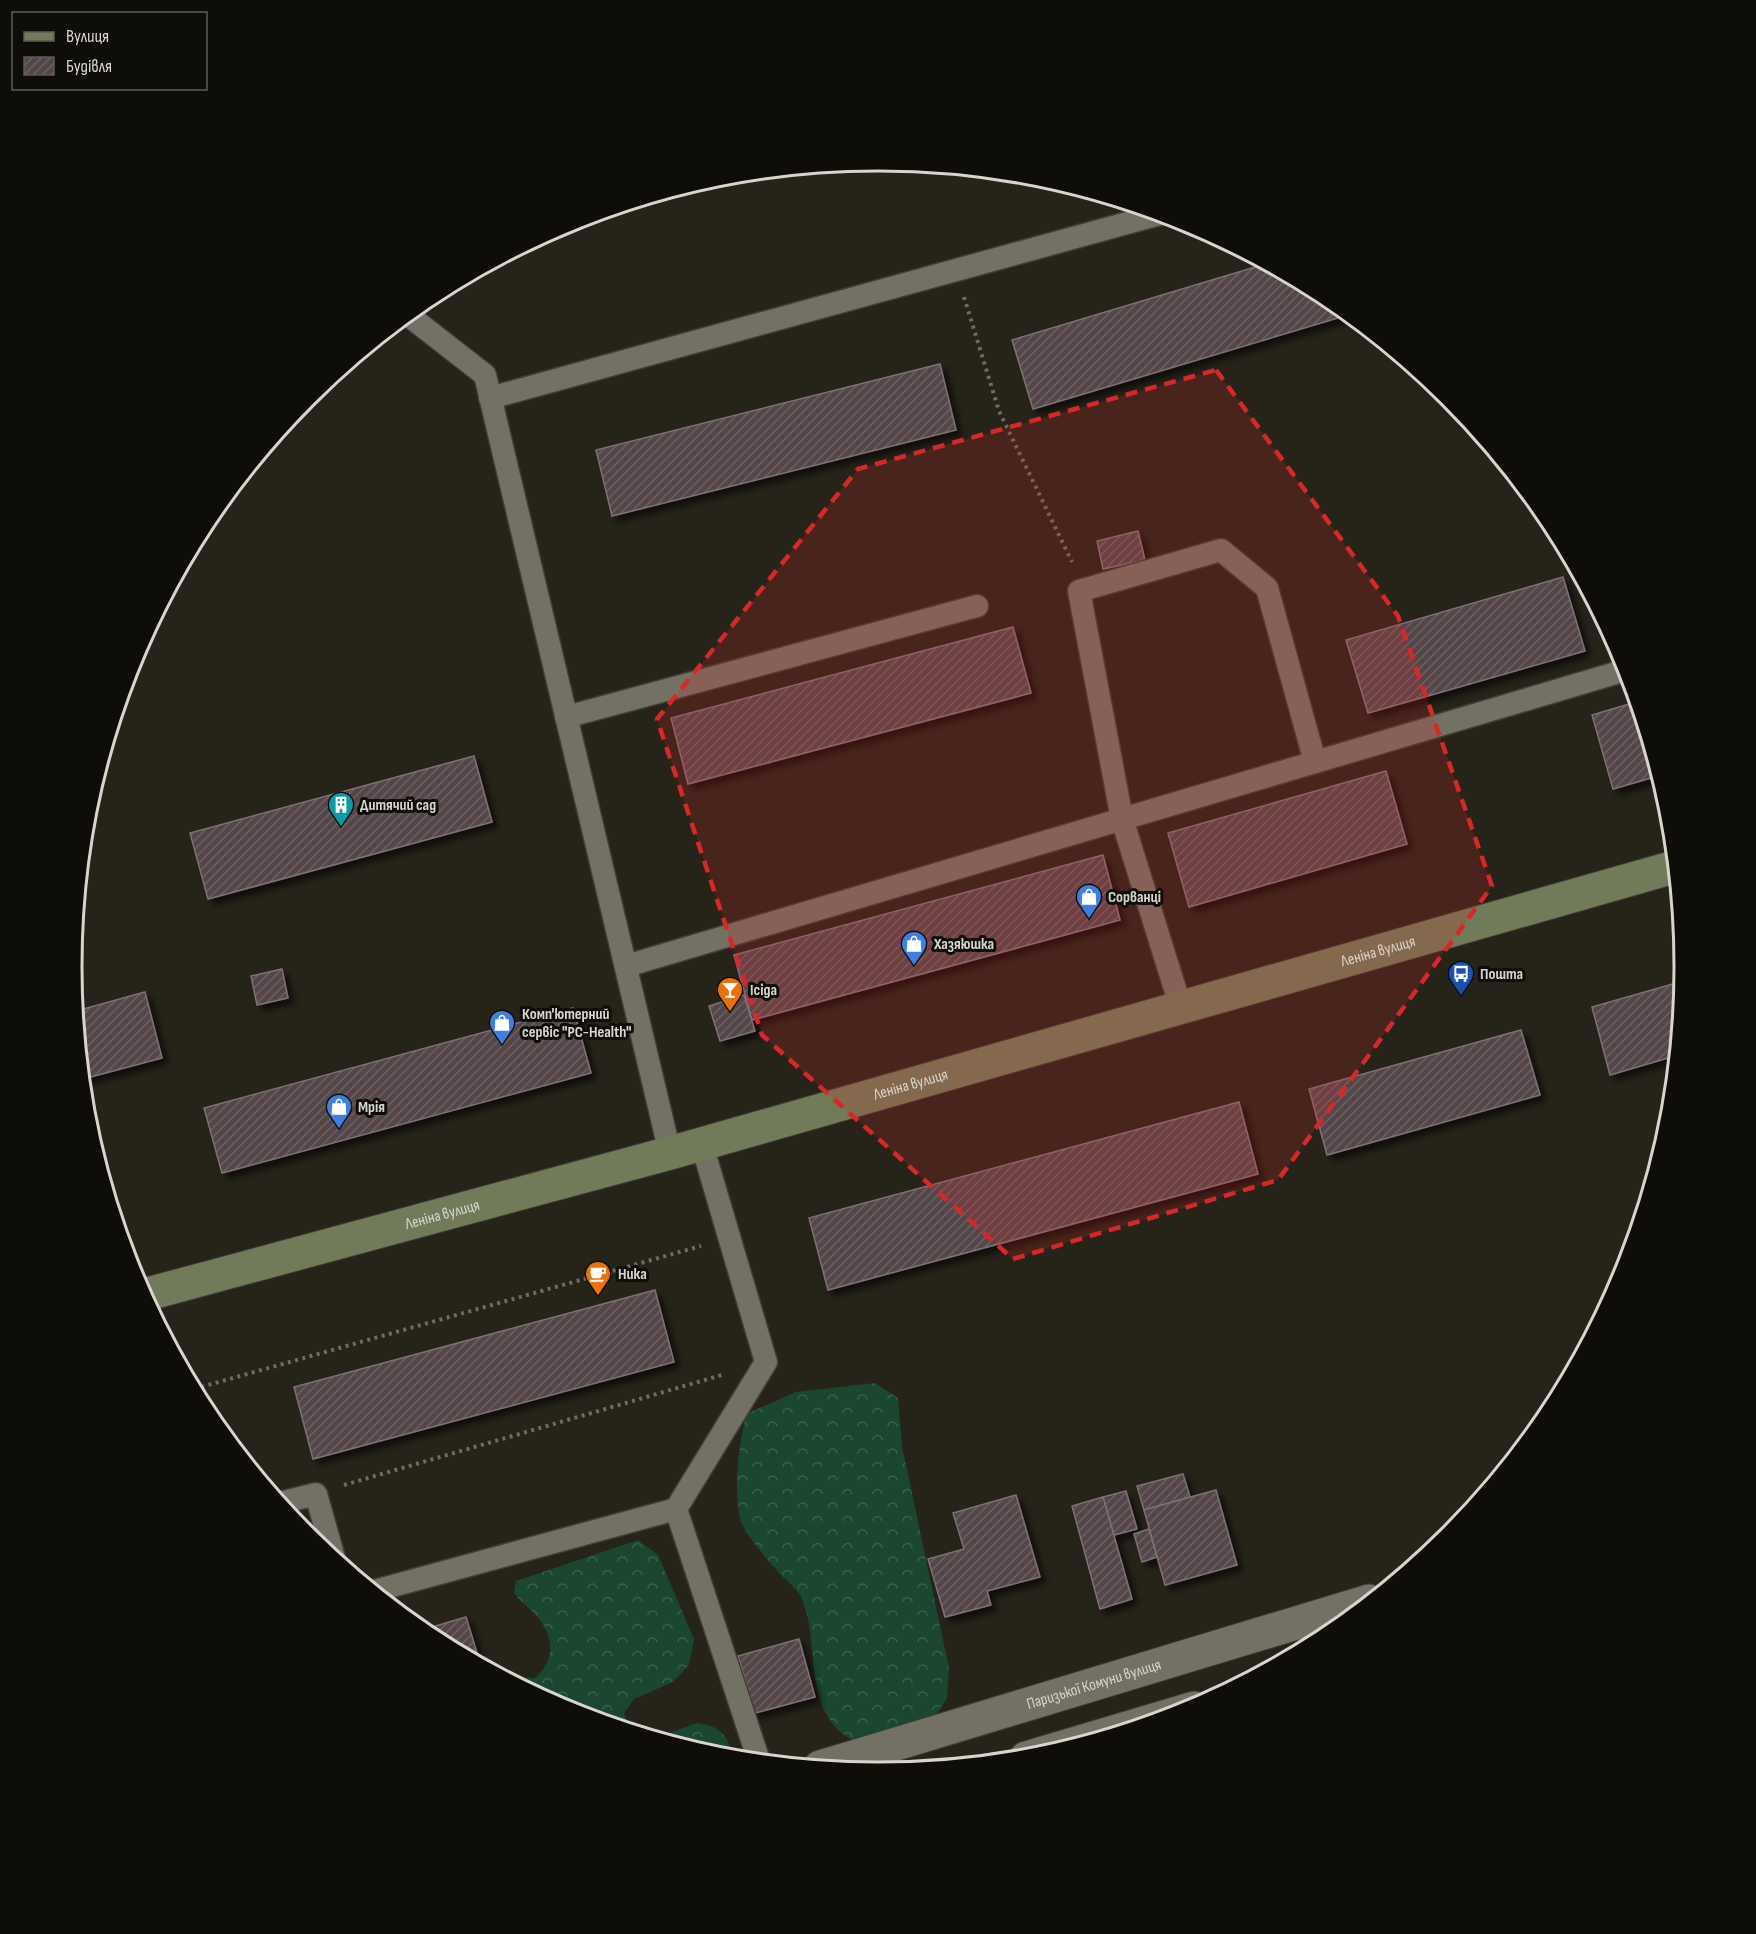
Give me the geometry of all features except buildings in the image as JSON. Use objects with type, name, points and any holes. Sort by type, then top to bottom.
[{"type":"main road","name":"Леніна вулиця","points":[[153,1293],[670,1154],[1668,869]]},
{"type":"street","name":"Паризької Комуни вулиця","points":[[839,1761],[1350,1607]]},
{"type":"lane","points":[[490,399],[1145,218]]},
{"type":"lane","points":[[415,321],[485,375],[670,1154]]},
{"type":"lane","points":[[1181,1008],[1122,819],[1079,591],[1221,550],[1267,588],[1315,762]]},
{"type":"lane","points":[[566,717],[977,606]]},
{"type":"lane","points":[[626,966],[1617,673]]},
{"type":"lane","points":[[382,1589],[676,1509],[766,1362],[702,1144]]},
{"type":"lane","points":[[288,1501],[316,1494],[330,1544]]},
{"type":"lane","points":[[676,1509],[756,1753]]},
{"type":"path","points":[[956,270],[999,411],[1075,568],[1079,591]]},
{"type":"path","points":[[203,1387],[728,1238]]},
{"type":"path","points":[[316,1494],[766,1362]]},
{"type":"highlighted area","points":[[1216,370],[1398,616],[1492,886],[1278,1180],[1013,1259],[762,1035],[657,719],[858,469]]},
{"type":"green space","points":[[875,1383],[898,1398],[902,1446],[949,1668],[947,1698],[930,1725],[898,1737],[863,1742],[853,1740],[843,1734],[830,1720],[822,1704],[814,1669],[807,1614],[801,1597],[758,1549],[746,1532],[740,1518],[737,1479],[746,1414],[796,1392]]},
{"type":"green space","points":[[638,1540],[658,1555],[694,1639],[689,1665],[673,1682],[634,1699],[624,1713],[627,1722],[574,1702],[526,1680],[521,1678],[535,1678],[546,1665],[550,1644],[540,1620],[514,1593],[516,1581]]},
{"type":"green space","points":[[697,1723],[705,1724],[722,1733],[730,1748],[723,1747],[667,1734]]},
{"type":"place","name":"Дитячий сад","points":[[341,828]]},
{"type":"place","name":"Сорванці","points":[[1089,920]]},
{"type":"place","name":"Хазяюшка","points":[[914,967]]},
{"type":"place","name":"Пошта","points":[[1461,997]]},
{"type":"place","name":"Ісіда","points":[[730,1013]]},
{"type":"place","name":"Комп'ютерний сервіс \"PC-Health\"","points":[[502,1046]]},
{"type":"place","name":"Мрія","points":[[339,1130]]},
{"type":"place","name":"Ника","points":[[598,1297]]}]
